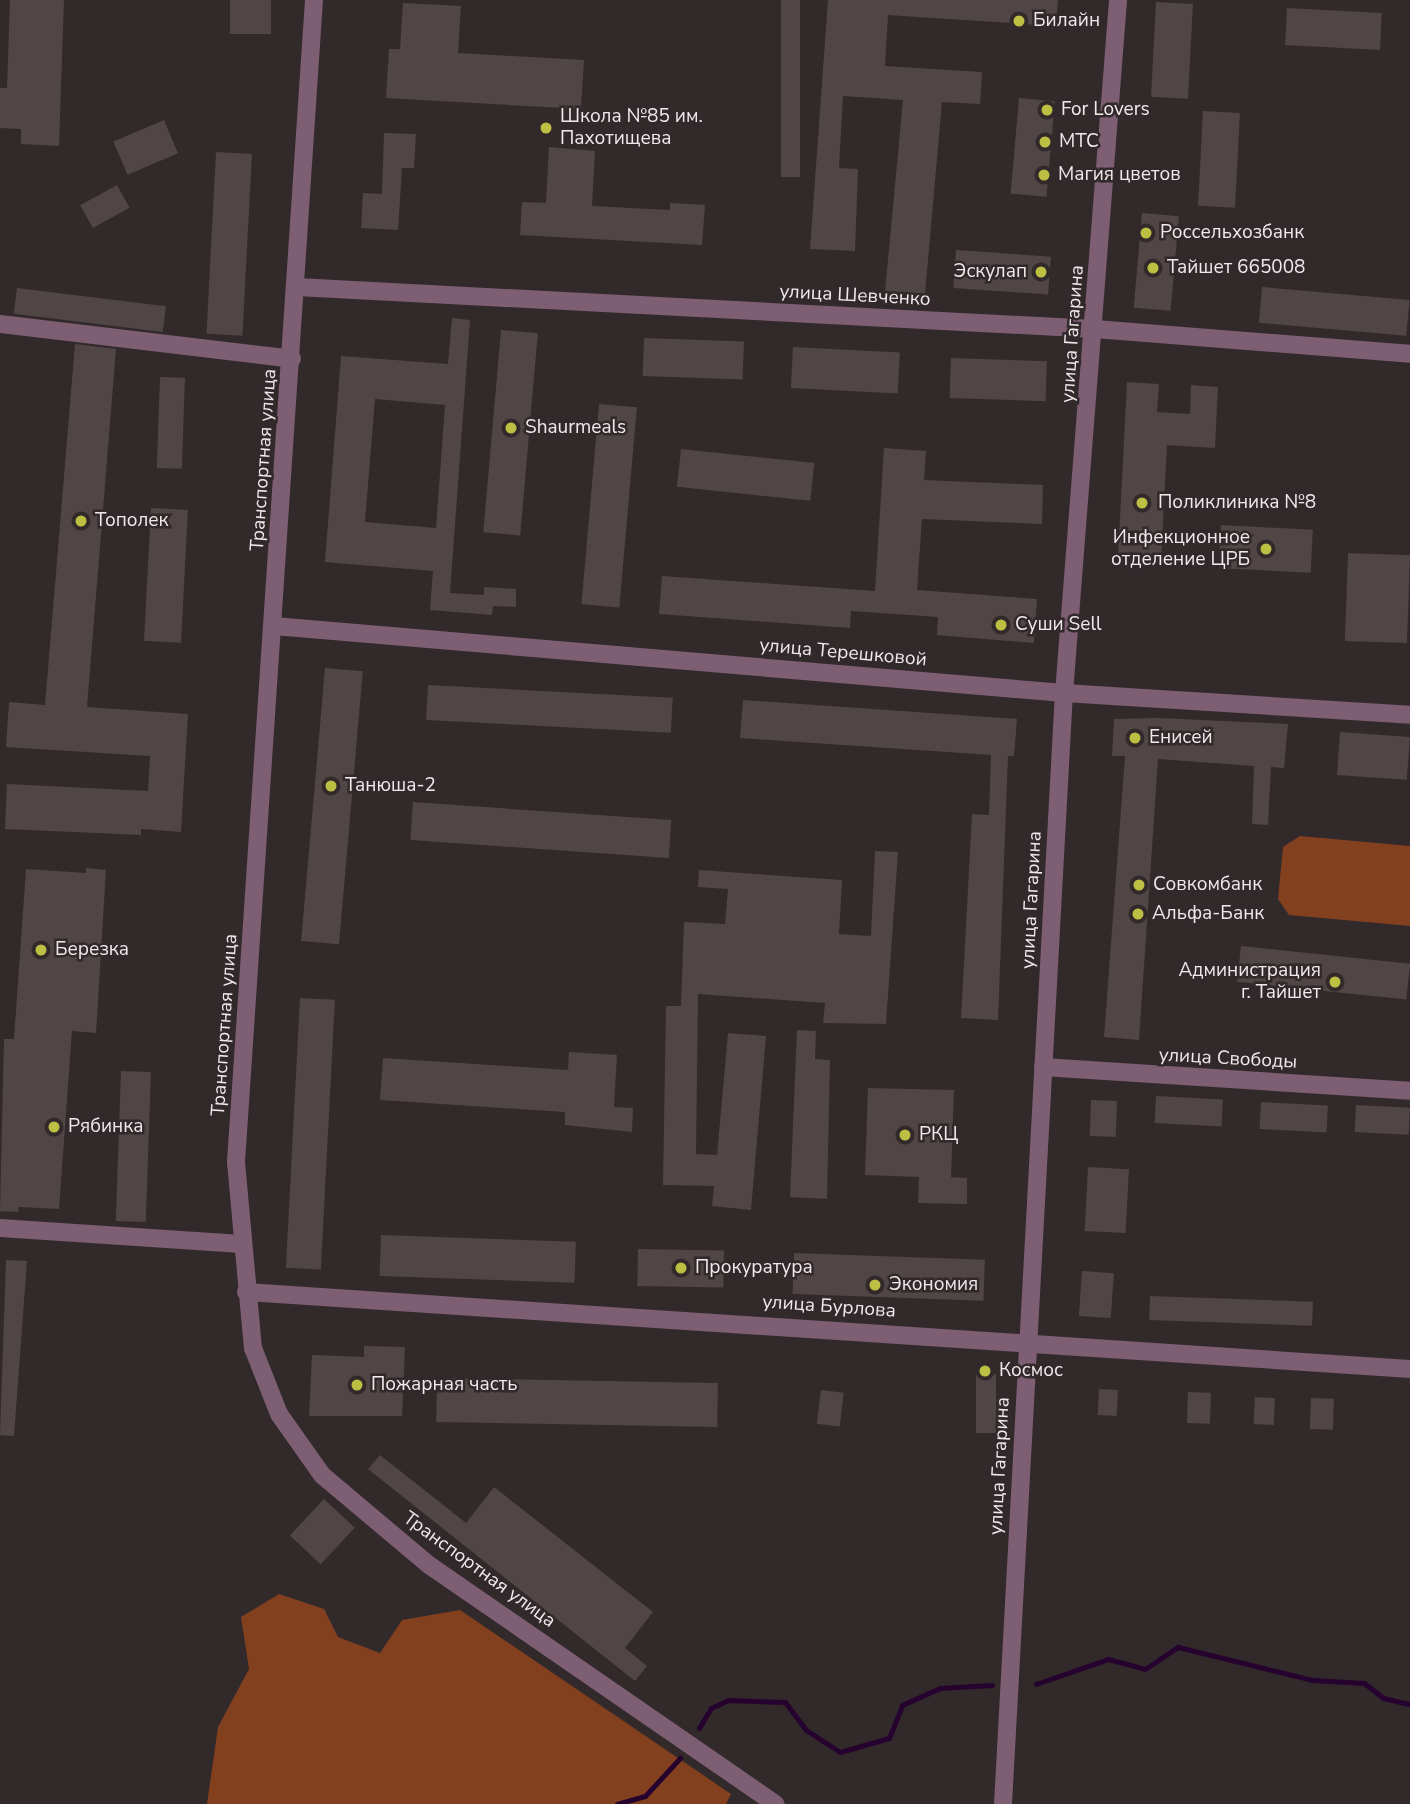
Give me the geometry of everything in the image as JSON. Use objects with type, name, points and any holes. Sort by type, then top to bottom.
[{"type":"street","name":"Транспортная улица","points":[[314,0],[297,287],[236,1163],[253,1349],[279,1414],[322,1475],[429,1564],[776,1804]]},
{"type":"street","name":"улица Гагарина","points":[[1003,1804],[1064,693],[1095,329],[1118,0]]},
{"type":"street","name":"улица Шевченко","points":[[297,287],[1095,329],[1410,354]]},
{"type":"street","points":[[0,324],[292,359]]},
{"type":"street","name":"улица Терешковой","points":[[274,626],[1064,693],[1410,715]]},
{"type":"street","name":"улица Свободы","points":[[1043,1067],[1410,1091]]},
{"type":"street","points":[[0,1228],[242,1244]]},
{"type":"street","name":"улица Бурлова","points":[[246,1292],[1028,1341],[1410,1369]]},
{"type":"shaded area","points":[[1300,836],[1410,846],[1410,926],[1289,915],[1278,899],[1283,847]]},
{"type":"shaded area","points":[[279,1594],[324,1609],[338,1637],[380,1653],[402,1620],[460,1610],[731,1794],[726,1804],[207,1804],[218,1727],[249,1669],[241,1617]]},
{"type":"building","points":[[10,0],[64,0],[59,146],[21,144],[21,129],[0,128],[0,88],[7,88]]},
{"type":"building","points":[[230,0],[271,0],[271,34],[230,34]]},
{"type":"building","points":[[781,0],[800,0],[800,177],[781,177]]},
{"type":"building","points":[[828,0],[1058,0],[1056,26],[888,15],[885,66],[982,72],[980,104],[942,102],[925,294],[885,291],[903,100],[843,96],[839,168],[858,169],[855,251],[810,249]]},
{"type":"building","points":[[1156,2],[1193,4],[1188,99],[1151,97]]},
{"type":"building","points":[[403,3],[461,6],[458,53],[584,60],[581,109],[386,98],[389,49],[400,49]]},
{"type":"building","points":[[1287,8],[1382,13],[1380,50],[1285,45]]},
{"type":"building","points":[[1019,98],[1055,101],[1046,197],[1011,194]]},
{"type":"building","points":[[1203,111],[1240,113],[1235,208],[1198,206]]},
{"type":"building","points":[[164,120],[178,153],[127,175],[113,141]]},
{"type":"building","points":[[384,133],[416,134],[414,168],[402,168],[398,230],[361,228],[363,193],[382,194]]},
{"type":"building","points":[[549,147],[595,151],[592,206],[670,210],[670,203],[705,205],[702,245],[520,235],[522,202],[546,203]]},
{"type":"building","points":[[216,152],[252,154],[242,336],[206,334]]},
{"type":"building","points":[[117,185],[130,208],[93,228],[80,205]]},
{"type":"building","points":[[1142,213],[1179,216],[1171,311],[1134,308]]},
{"type":"building","points":[[956,250],[1051,257],[1048,295],[953,288]]},
{"type":"building","points":[[1262,287],[1409,300],[1406,336],[1259,323]]},
{"type":"building","points":[[17,288],[166,306],[163,332],[14,314]]},
{"type":"building","points":[[452,318],[470,320],[450,593],[484,595],[484,587],[516,589],[516,607],[493,606],[492,615],[430,610],[433,571],[325,562],[341,356],[448,364]],"holes":[[[375,399],[445,405],[436,528],[365,522]]]},
{"type":"building","points":[[501,330],[538,333],[520,535],[483,532]]},
{"type":"building","points":[[644,338],[744,341],[743,379],[643,376]]},
{"type":"building","points":[[75,344],[116,349],[87,707],[188,714],[181,832],[141,829],[141,835],[5,829],[7,784],[148,791],[150,756],[6,747],[9,702],[45,705]]},
{"type":"building","points":[[793,347],[900,353],[898,394],[791,388]]},
{"type":"building","points":[[951,358],[1047,361],[1046,401],[950,398]]},
{"type":"building","points":[[160,377],[185,378],[182,469],[157,468]]},
{"type":"building","name":"Поликлиника №8","points":[[1127,382],[1159,384],[1157,412],[1190,414],[1191,385],[1218,387],[1215,448],[1167,445],[1161,560],[1118,558]]},
{"type":"building","points":[[599,404],[637,407],[619,608],[581,604]]},
{"type":"building","points":[[884,448],[926,451],[924,480],[1043,485],[1042,524],[922,519],[917,590],[1037,599],[1034,643],[937,635],[938,617],[851,611],[850,628],[659,614],[662,576],[875,591]]},
{"type":"building","points":[[681,449],[814,463],[810,501],[677,487]]},
{"type":"building","points":[[151,508],[188,510],[181,643],[144,641]]},
{"type":"building","name":"Инфекционное отделение ЦРБ","points":[[1221,525],[1313,530],[1311,573],[1219,568]]},
{"type":"building","points":[[1348,553],[1410,555],[1407,643],[1345,641]]},
{"type":"building","points":[[325,668],[363,671],[339,944],[301,941]]},
{"type":"building","points":[[428,685],[673,698],[671,733],[426,720]]},
{"type":"building","points":[[743,700],[1017,719],[1014,756],[1008,756],[998,1020],[961,1018],[972,814],[989,815],[991,755],[740,738]]},
{"type":"building","points":[[1158,718],[1288,724],[1284,768],[1271,767],[1268,825],[1252,824],[1254,766],[1158,759],[1139,1040],[1104,1037],[1125,756],[1112,756],[1114,719]]},
{"type":"building","points":[[1340,732],[1410,737],[1407,780],[1337,775]]},
{"type":"building","points":[[413,802],[671,820],[669,858],[410,840]]},
{"type":"building","points":[[875,851],[898,852],[886,1024],[823,1023],[825,1003],[698,994],[696,1154],[717,1155],[728,1033],[766,1036],[751,1210],[712,1206],[714,1186],[663,1185],[666,1006],[681,1006],[684,922],[725,924],[728,889],[698,887],[699,870],[842,880],[839,934],[871,936]]},
{"type":"building","points":[[86,868],[106,870],[96,1033],[72,1031],[59,1209],[19,1207],[18,1212],[0,1211],[4,1039],[14,1039],[26,869],[86,873]]},
{"type":"building","points":[[1241,946],[1410,964],[1406,1000],[1237,982]]},
{"type":"building","points":[[300,998],[335,1000],[321,1269],[286,1268]]},
{"type":"building","points":[[797,1030],[816,1031],[815,1059],[830,1060],[827,1199],[790,1197]]},
{"type":"building","points":[[569,1052],[617,1055],[614,1107],[633,1108],[632,1132],[565,1125],[565,1112],[380,1100],[383,1058],[568,1070]]},
{"type":"building","points":[[121,1071],[151,1072],[146,1222],[116,1221]]},
{"type":"building","name":"РКЦ","points":[[868,1088],[954,1090],[951,1177],[967,1178],[967,1204],[918,1203],[919,1177],[865,1175]]},
{"type":"building","points":[[1156,1096],[1223,1100],[1221,1126],[1155,1123]]},
{"type":"building","points":[[1091,1100],[1117,1101],[1116,1137],[1090,1136]]},
{"type":"building","points":[[1261,1102],[1328,1106],[1326,1132],[1260,1129]]},
{"type":"building","points":[[1356,1105],[1410,1108],[1409,1135],[1355,1132]]},
{"type":"building","points":[[1088,1167],[1129,1169],[1126,1233],[1085,1231]]},
{"type":"building","points":[[381,1235],[576,1242],[574,1283],[380,1276]]},
{"type":"building","name":"Прокуратура","points":[[638,1249],[724,1251],[723,1287],[637,1286]]},
{"type":"building","points":[[794,1253],[985,1260],[983,1301],[793,1294]]},
{"type":"building","points":[[6,1260],[27,1261],[14,1436],[0,1435]]},
{"type":"building","points":[[1082,1271],[1114,1273],[1111,1318],[1079,1316]]},
{"type":"building","points":[[1150,1296],[1313,1302],[1312,1326],[1149,1320]]},
{"type":"building","name":"Пожарная часть","points":[[364,1346],[405,1347],[402,1416],[309,1416],[312,1355],[364,1357]]},
{"type":"building","points":[[976,1374],[996,1374],[996,1433],[976,1433]]},
{"type":"building","points":[[437,1378],[718,1383],[717,1427],[436,1422]]},
{"type":"building","points":[[1099,1389],[1118,1390],[1117,1416],[1098,1415]]},
{"type":"building","points":[[821,1390],[844,1393],[840,1427],[817,1424]]},
{"type":"building","points":[[1188,1392],[1211,1393],[1210,1424],[1187,1423]]},
{"type":"building","points":[[1255,1397],[1275,1398],[1274,1425],[1254,1424]]},
{"type":"building","points":[[1311,1398],[1334,1399],[1333,1430],[1310,1429]]},
{"type":"building","points":[[380,1455],[466,1523],[494,1487],[653,1612],[625,1648],[647,1666],[635,1681],[368,1469]]},
{"type":"building","points":[[324,1499],[355,1528],[321,1564],[290,1536]]},
{"type":"waterway","points":[[1036,1684],[1108,1659],[1145,1669],[1178,1647],[1312,1680],[1364,1683],[1383,1698],[1410,1704]]},
{"type":"waterway","points":[[699,1728],[711,1708],[728,1700],[785,1702],[806,1730],[840,1752],[889,1738],[902,1705],[940,1688],[992,1685]]},
{"type":"waterway","points":[[617,1804],[645,1796],[680,1758]]},
{"type":"place","name":"Билайн","points":[[1019,21]]},
{"type":"place","name":"For Lovers","points":[[1047,110]]},
{"type":"place","name":"Школа №85 им. Пахотищева","points":[[546,128]]},
{"type":"place","name":"МТС","points":[[1045,142]]},
{"type":"place","name":"Магия цветов","points":[[1044,175]]},
{"type":"place","name":"Россельхозбанк","points":[[1146,233]]},
{"type":"place","name":"Тайшет 665008","points":[[1153,268]]},
{"type":"place","name":"Эскулап","points":[[1041,272]]},
{"type":"place","name":"Shaurmeals","points":[[511,428]]},
{"type":"place","name":"Поликлиника №8","points":[[1142,503]]},
{"type":"place","name":"Тополек","points":[[81,521]]},
{"type":"place","name":"Инфекционное отделение ЦРБ","points":[[1266,549]]},
{"type":"place","name":"Суши Sell","points":[[1001,625]]},
{"type":"place","name":"Енисей","points":[[1135,738]]},
{"type":"place","name":"Танюша-2","points":[[331,786]]},
{"type":"place","name":"Совкомбанк","points":[[1139,885]]},
{"type":"place","name":"Альфа-Банк","points":[[1138,914]]},
{"type":"place","name":"Березка","points":[[41,950]]},
{"type":"place","name":"Администрация г. Тайшет","points":[[1335,982]]},
{"type":"place","name":"Рябинка","points":[[54,1127]]},
{"type":"place","name":"РКЦ","points":[[905,1135]]},
{"type":"place","name":"Прокуратура","points":[[681,1268]]},
{"type":"place","name":"Экономия","points":[[875,1285]]},
{"type":"place","name":"Космос","points":[[985,1371]]},
{"type":"place","name":"Пожарная часть","points":[[357,1385]]}]
